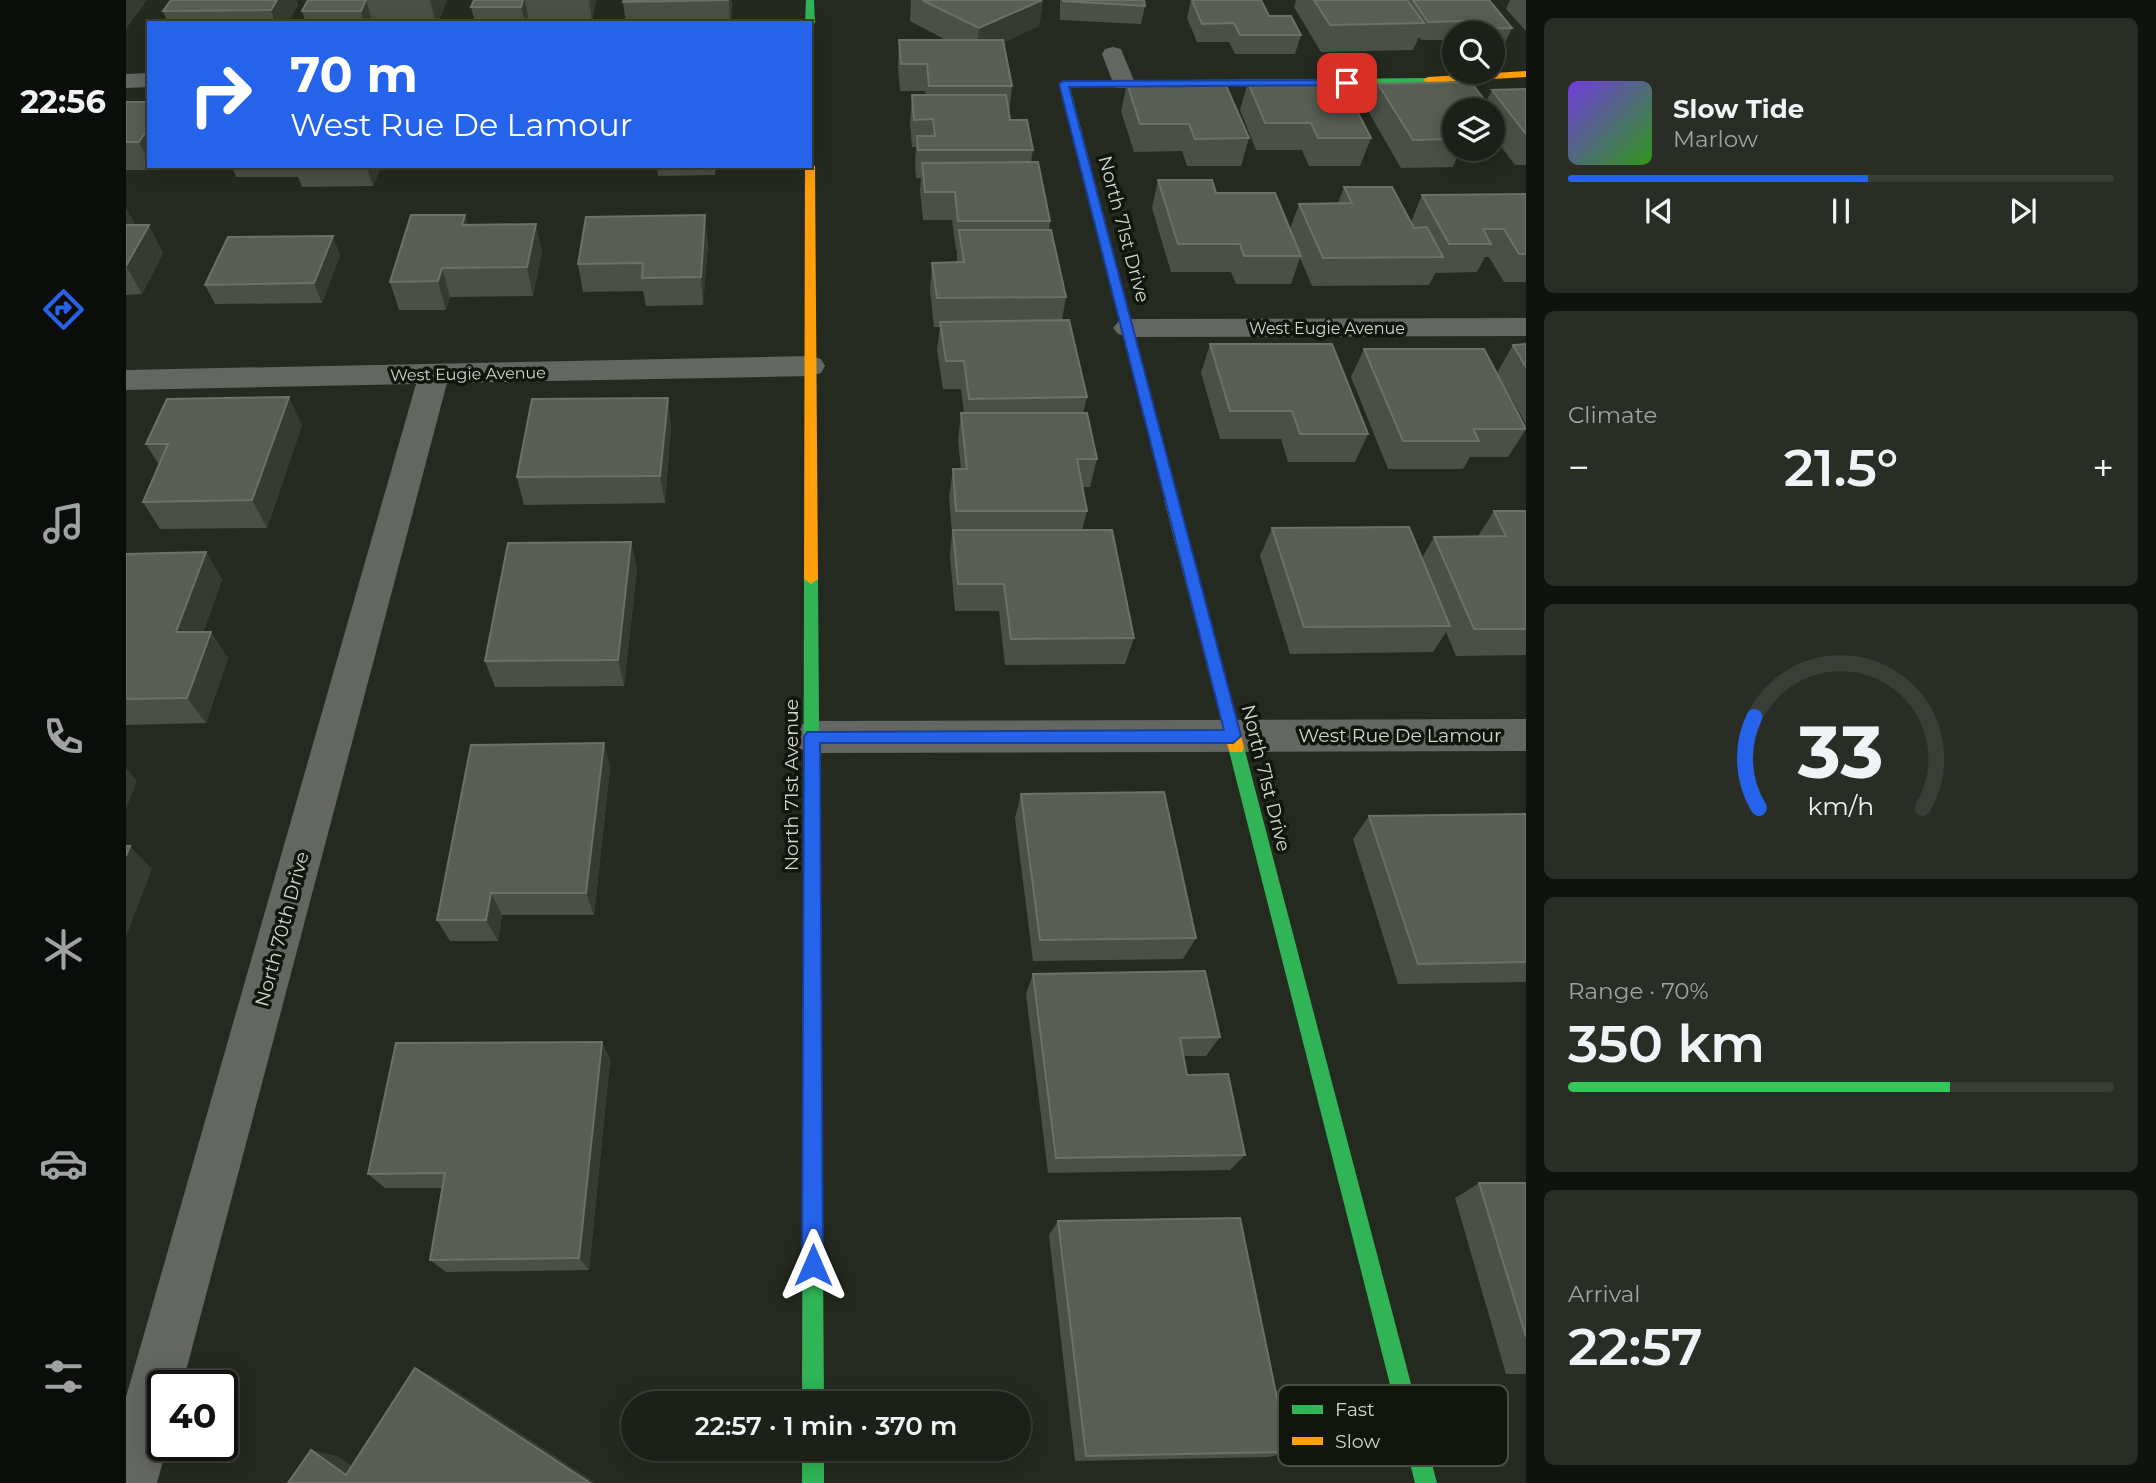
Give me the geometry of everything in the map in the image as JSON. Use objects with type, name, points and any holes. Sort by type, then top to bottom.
[{"type":"street","points":[[810,0],[810,21]]},
{"type":"street","points":[[1113,54],[1123,83],[1403,82],[1526,74]]},
{"type":"street","points":[[126,81],[147,80]]},
{"type":"street","name":"North 71st Drive","points":[[1123,83],[1063,84],[1401,1385]]},
{"type":"street","name":"North 71st Avenue","points":[[810,168],[813,1391]]},
{"type":"street","name":"West Eugie Avenue","points":[[1128,328],[1526,327]]},
{"type":"street","name":"West Eugie Avenue","points":[[126,380],[810,366]]},
{"type":"street","name":"North 70th Drive","points":[[129,1483],[435,375]]},
{"type":"street","name":"West Rue De Lamour","points":[[812,737],[1526,735]]},
{"type":"street","points":[[813,1461],[813,1483]]},
{"type":"street","name":"North 71st Drive","points":[[1422,1466],[1426,1483]]},
{"type":"building","points":[[171,0],[277,0],[271,10],[163,11]]},
{"type":"building","points":[[308,0],[366,0],[361,11],[302,11]]},
{"type":"building","points":[[474,0],[523,0],[521,7],[471,7]]},
{"type":"building","points":[[624,0],[729,0],[623,2]]},
{"type":"building","points":[[922,0],[1042,0],[979,28]]},
{"type":"building","points":[[1144,0],[1145,6],[1063,1]]},
{"type":"building","points":[[1192,0],[1261,0],[1269,16],[1291,16],[1301,35],[1240,35],[1234,23],[1202,24]]},
{"type":"building","points":[[1314,0],[1407,0],[1424,23],[1330,25]]},
{"type":"building","points":[[1413,0],[1489,0],[1512,28],[1505,28],[1505,21],[1428,22]]},
{"type":"building","points":[[899,40],[1003,40],[1012,86],[929,86],[927,64],[901,64]]},
{"type":"building","points":[[1248,82],[1342,82],[1371,138],[1318,138],[1311,123],[1265,123]]},
{"type":"building","points":[[1127,83],[1225,83],[1249,138],[1195,139],[1189,124],[1140,124]]},
{"type":"building","points":[[1378,84],[1472,84],[1483,98],[1442,98],[1442,139],[1413,140]]},
{"type":"building","points":[[1526,89],[1526,134],[1505,107],[1505,98],[1498,98],[1492,90]]},
{"type":"building","points":[[912,95],[1006,95],[1010,120],[1027,120],[1033,150],[918,150],[917,136],[935,136],[933,119],[914,120]]},
{"type":"building","points":[[126,102],[147,102],[147,133],[139,142],[126,142]]},
{"type":"building","points":[[1038,162],[1050,221],[958,221],[955,192],[925,192],[922,163]]},
{"type":"building","points":[[1158,180],[1212,180],[1216,193],[1275,193],[1301,256],[1244,256],[1240,244],[1178,244]]},
{"type":"building","points":[[1344,187],[1392,187],[1414,228],[1427,227],[1443,257],[1323,258],[1299,204],[1352,203]]},
{"type":"building","points":[[1526,194],[1526,254],[1519,254],[1504,229],[1483,229],[1491,244],[1449,244],[1422,195]]},
{"type":"building","points":[[411,215],[465,215],[462,225],[536,224],[527,267],[442,268],[438,281],[390,282]]},
{"type":"building","points":[[705,215],[701,277],[642,278],[643,263],[578,264],[586,217]]},
{"type":"building","points":[[126,225],[149,225],[126,266]]},
{"type":"building","points":[[959,230],[1051,230],[1066,297],[937,298],[932,263],[964,262]]},
{"type":"building","points":[[333,236],[314,283],[205,285],[228,237]]},
{"type":"building","points":[[1069,320],[1087,397],[969,399],[964,361],[946,361],[940,322]]},
{"type":"building","points":[[1210,344],[1332,344],[1368,434],[1300,434],[1292,411],[1230,411]]},
{"type":"building","points":[[1526,344],[1526,367],[1513,345]]},
{"type":"building","points":[[1364,349],[1484,349],[1526,429],[1473,429],[1479,441],[1403,441]]},
{"type":"building","points":[[289,397],[252,500],[143,502],[168,444],[146,444],[167,399]]},
{"type":"building","points":[[668,398],[660,476],[517,477],[532,399]]},
{"type":"building","points":[[961,413],[1087,413],[1097,459],[1077,459],[1087,511],[956,511],[953,469],[967,469]]},
{"type":"building","points":[[1494,511],[1526,511],[1526,629],[1474,629],[1434,537],[1506,536]]},
{"type":"building","points":[[1409,527],[1450,626],[1304,627],[1272,528]]},
{"type":"building","points":[[953,530],[1112,530],[1134,638],[1011,639],[1004,584],[958,584]]},
{"type":"building","points":[[631,542],[618,660],[485,661],[508,543]]},
{"type":"building","points":[[206,552],[176,632],[211,632],[187,698],[126,699],[126,554]]},
{"type":"building","points":[[604,743],[586,893],[491,893],[486,920],[437,920],[471,745]]},
{"type":"building","points":[[1164,792],[1196,938],[1040,940],[1021,794]]},
{"type":"building","points":[[1526,814],[1526,962],[1418,964],[1369,816]]},
{"type":"building","points":[[1205,971],[1220,1037],[1180,1038],[1187,1075],[1228,1074],[1245,1155],[1056,1158],[1033,974]]},
{"type":"building","points":[[602,1042],[579,1258],[430,1260],[445,1173],[368,1174],[396,1043]]},
{"type":"building","points":[[1479,1183],[1526,1183],[1526,1337]]},
{"type":"building","points":[[1240,1218],[1278,1403],[1278,1452],[1086,1456],[1058,1221]]},
{"type":"building","points":[[415,1368],[590,1483],[288,1483],[311,1450],[346,1475]]},
{"type":"traffic: fast","points":[[810,0],[810,21]]},
{"type":"traffic: fast","points":[[1171,499],[1064,84],[1428,80]]},
{"type":"traffic: fast","points":[[811,579],[813,1391]]},
{"type":"traffic: fast","points":[[1236,747],[1401,1385]]},
{"type":"traffic: fast","points":[[813,1461],[813,1483]]},
{"type":"traffic: fast","points":[[1422,1466],[1426,1483]]},
{"type":"traffic: slow","points":[[1428,80],[1526,74]]},
{"type":"traffic: slow","points":[[810,168],[811,579]]},
{"type":"traffic: slow","points":[[1171,499],[1236,747]]},
{"type":"route","points":[[813,1265],[812,737],[1233,736],[1063,84],[1347,83]]}]
